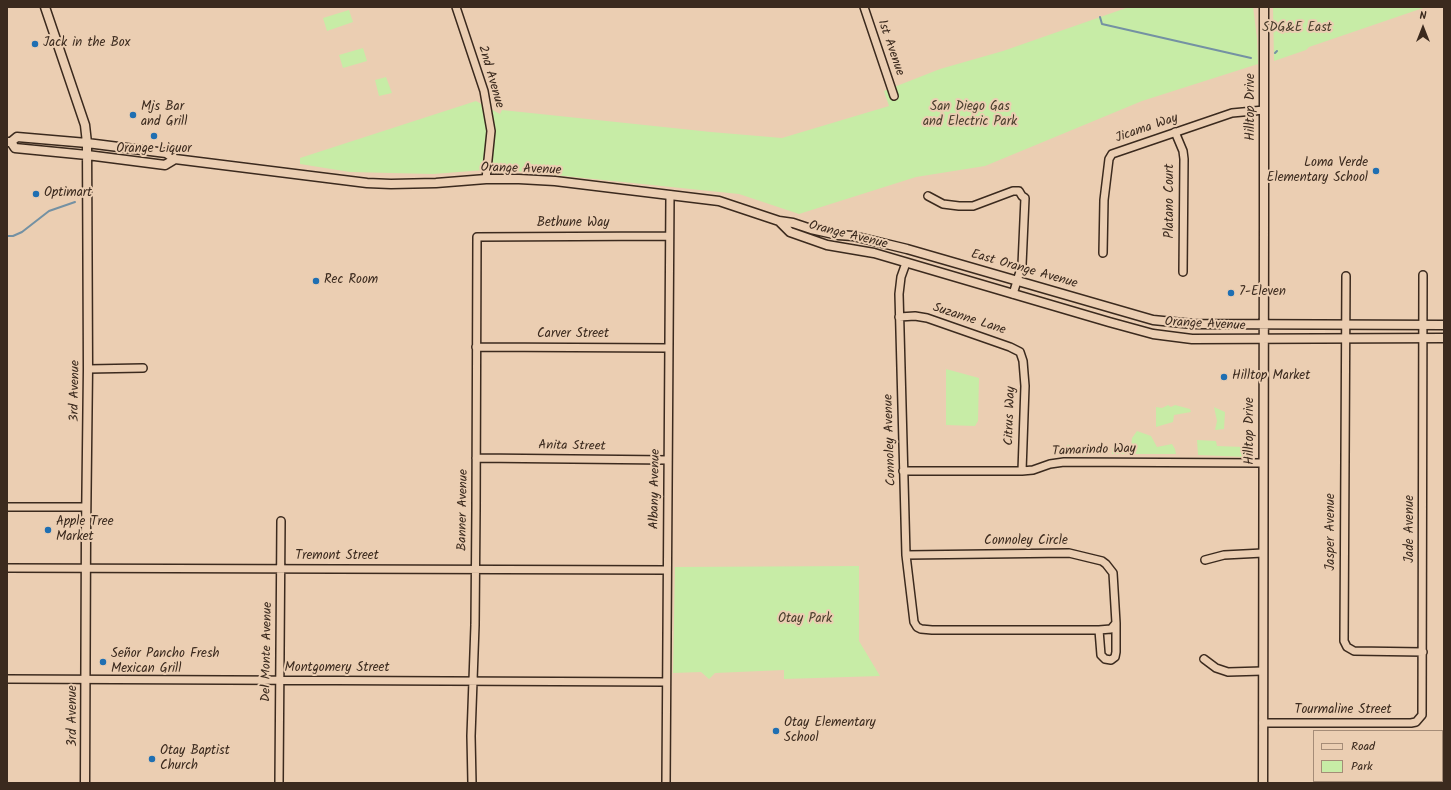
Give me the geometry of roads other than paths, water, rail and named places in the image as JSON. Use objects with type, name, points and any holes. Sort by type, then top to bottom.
[{"type":"main road","name":"3rd Avenue","points":[[45,7],[85,125],[87,143],[88,368],[86,507],[86,783]]},
{"type":"main road","name":"Hilltop Drive","points":[[1263,783],[1264,7]]},
{"type":"main road","name":"Orange Avenue","points":[[175,159],[165,165],[15,148],[9,142],[17,137],[87,143],[166,153],[175,159],[367,183],[436,183],[486,179],[555,181],[719,201],[779,221],[790,232],[827,245],[874,253],[1124,327],[1153,334],[1192,339],[1444,338]]},
{"type":"main road","name":"East Orange Avenue","points":[[779,221],[793,223],[838,235],[853,236],[910,250],[1153,320],[1193,324],[1264,326]]},
{"type":"main road","points":[[906,263],[910,250]]},
{"type":"main road","name":"Orange Avenue","points":[[1264,326],[1444,325]]},
{"type":"street","name":"2nd Avenue","points":[[456,7],[484,91],[491,131],[486,179]]},
{"type":"street","name":"1st Avenue","points":[[864,7],[894,96]]},
{"type":"street","name":"Jicama Way","points":[[1103,253],[1104,200],[1109,159],[1112,154],[1232,113],[1264,110]]},
{"type":"street","name":"Platano Court","points":[[1175,132],[1184,159],[1183,272]]},
{"type":"street","points":[[928,196],[943,204],[973,206],[1013,191],[1019,191],[1025,198],[1022,265],[1013,294]]},
{"type":"street","name":"Albany Avenue","points":[[666,783],[670,195]]},
{"type":"street","name":"Bethune Way","points":[[477,237],[669,236]]},
{"type":"street","name":"Banner Avenue","points":[[472,783],[472,681],[475,625],[477,237]]},
{"type":"street","name":"Connoley Avenue","points":[[906,263],[899,294],[906,555],[912,616],[917,627],[922,630],[1099,630]]},
{"type":"street","name":"Jade Avenue","points":[[1421,718],[1423,652],[1423,275]]},
{"type":"street","name":"Jasper Avenue","points":[[1346,276],[1344,641],[1347,647],[1354,651],[1423,652]]},
{"type":"street","name":"Suzanne Lane","points":[[899,317],[915,316],[927,318],[1010,346],[1020,352],[1023,361]]},
{"type":"street","name":"Carver Street","points":[[476,347],[669,348]]},
{"type":"street","name":"Citrus Way","points":[[1022,471],[1025,386],[1023,361]]},
{"type":"street","points":[[88,368],[143,368]]},
{"type":"street","name":"Anita Street","points":[[476,458],[668,460]]},
{"type":"street","name":"Tamarindo Way","points":[[904,471],[1022,471],[1033,470],[1050,464],[1064,462],[1263,462]]},
{"type":"street","points":[[7,507],[86,507]]},
{"type":"street","name":"Del Monte Avenue","points":[[279,783],[281,521]]},
{"type":"street","name":"Connoley Circle","points":[[906,555],[1069,553],[1102,561],[1113,573],[1116,652],[1115,657],[1111,660],[1104,659],[1101,655],[1099,630]]},
{"type":"street","points":[[1205,560],[1224,555],[1263,553]]},
{"type":"street","name":"Tremont Street","points":[[7,568],[667,570]]},
{"type":"street","points":[[1099,630],[1111,629],[1116,623]]},
{"type":"street","points":[[1204,659],[1216,668],[1228,672],[1238,673],[1263,671]]},
{"type":"street","name":"Montgomery Street","points":[[7,679],[666,682]]},
{"type":"street","name":"Tourmaline Street","points":[[1263,724],[1411,724],[1421,718]]},
{"type":"waterway","points":[[1100,17],[1102,24],[1251,58]]},
{"type":"waterway","points":[[7,236],[13,236],[22,232],[49,211],[75,202]]},
{"type":"place","name":"Jack in the Box","points":[[35,44]]},
{"type":"place","name":"Mjs Bar and Grill","points":[[133,115]]},
{"type":"place","name":"Orange Liquor","points":[[154,136]]},
{"type":"place","name":"Loma Verde Elementary School","points":[[1376,171]]},
{"type":"place","name":"Optimart","points":[[36,194]]},
{"type":"place","name":"Rec Room","points":[[316,281]]},
{"type":"place","name":"7-Eleven","points":[[1231,293]]},
{"type":"place","name":"Hilltop Market","points":[[1224,377]]},
{"type":"place","name":"Apple Tree Market","points":[[48,530]]},
{"type":"place","name":"Señor Pancho Fresh Mexican Grill","points":[[103,662]]},
{"type":"place","name":"Otay Elementary School","points":[[776,731]]},
{"type":"place","name":"Otay Baptist Church","points":[[152,759]]},
{"type":"park label","name":"SDG&E East","points":[[1297,29]]},
{"type":"park label","name":"San Diego Gas and Electric Park","points":[[970,116]]},
{"type":"park label","name":"Otay Park","points":[[805,620]]}]
